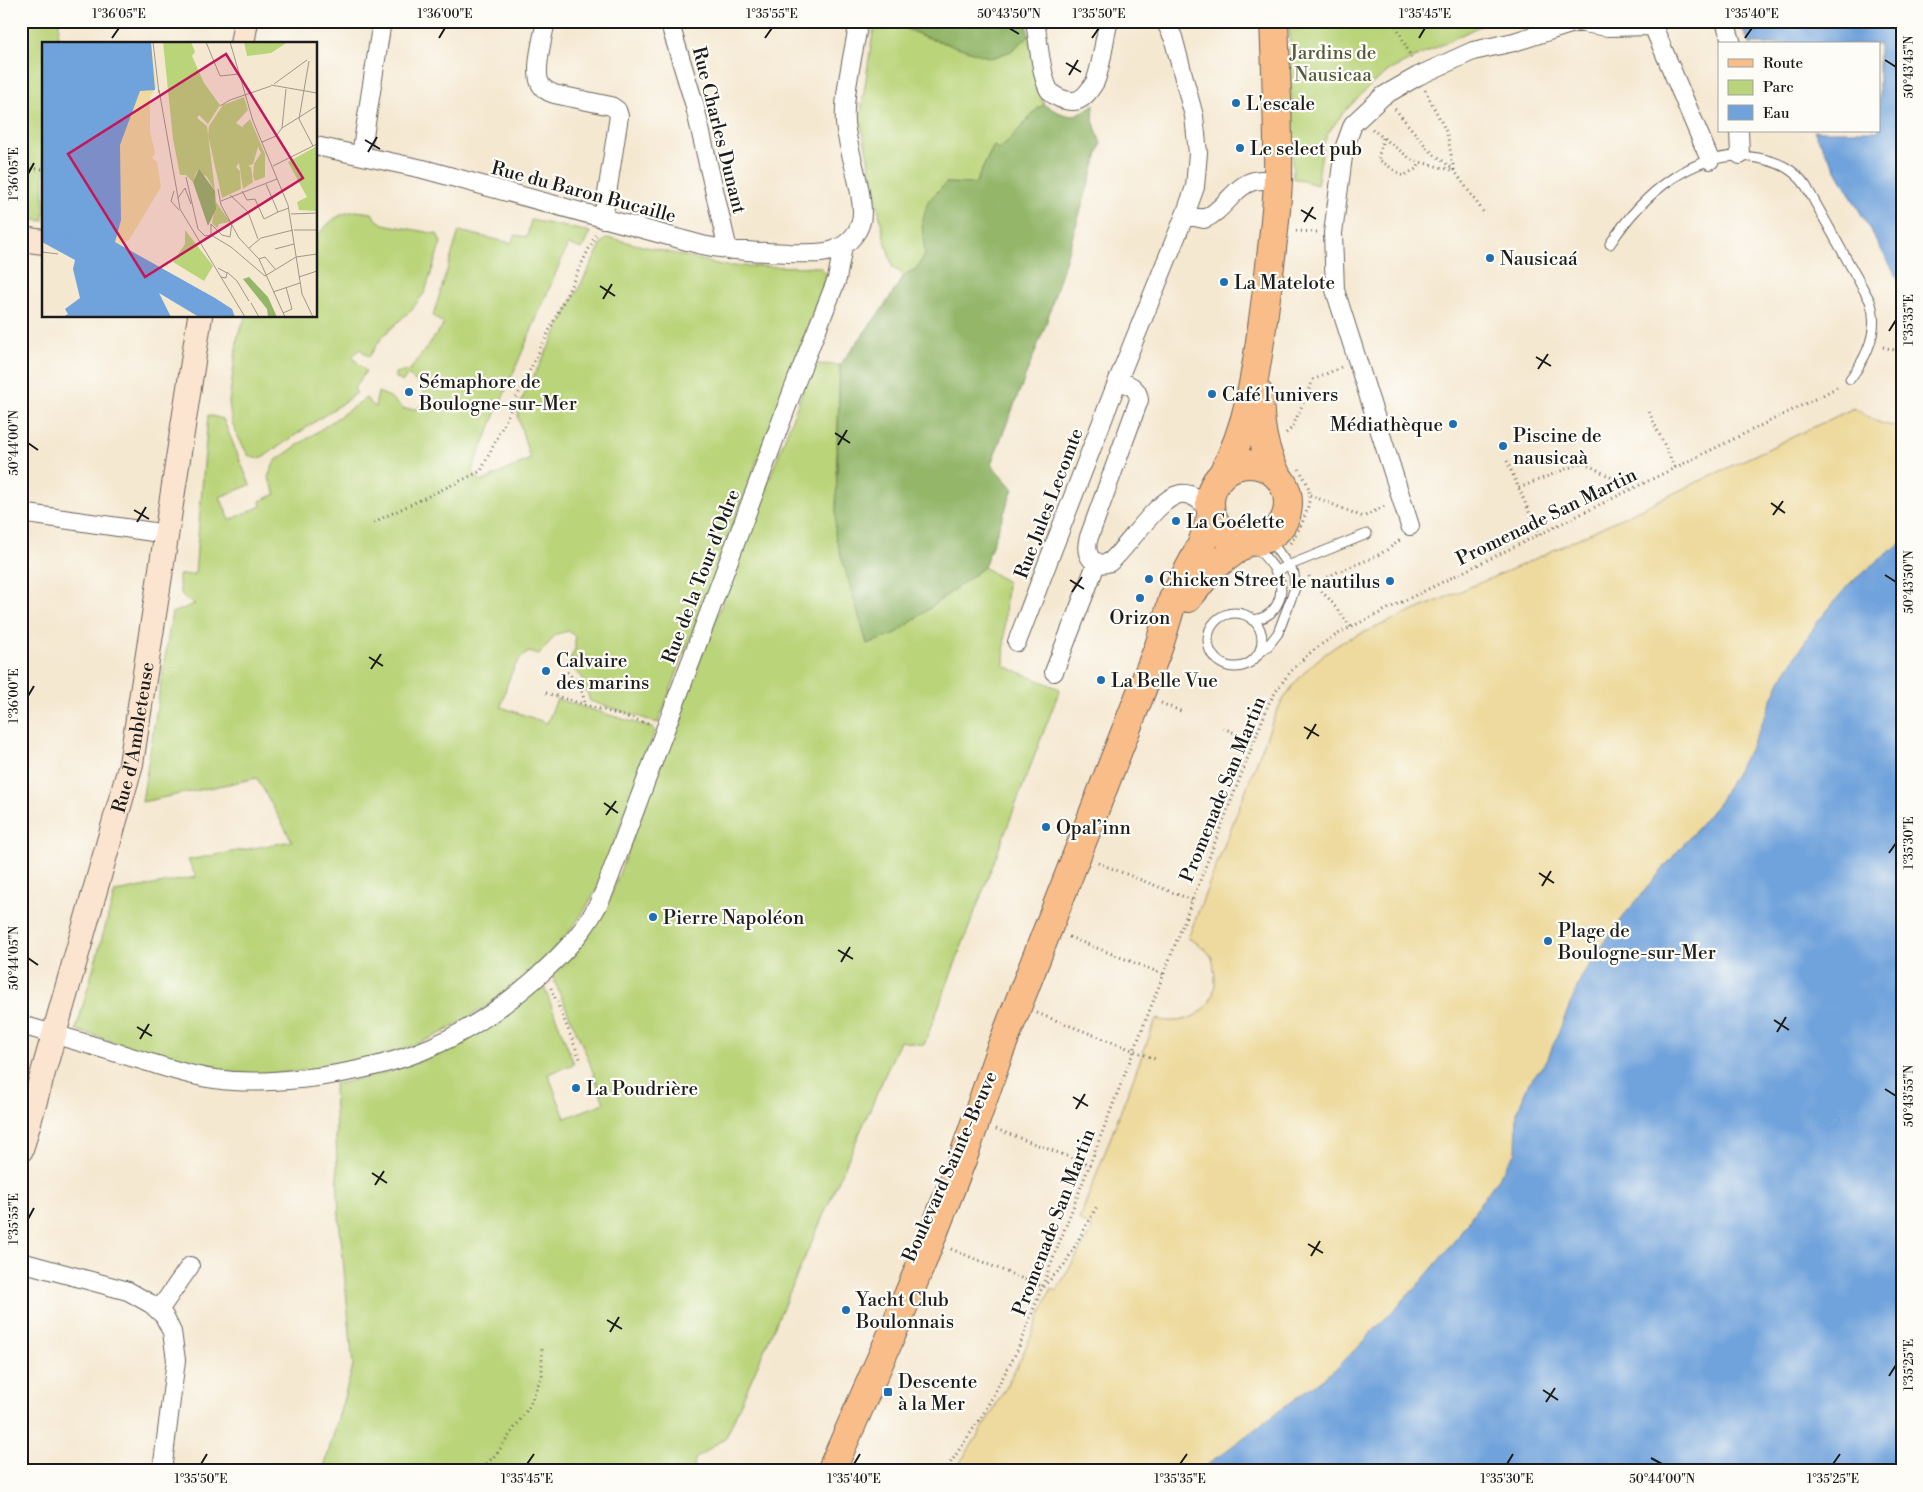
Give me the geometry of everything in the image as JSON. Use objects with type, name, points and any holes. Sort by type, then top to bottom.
[{"type":"main road","points":[[1258,355],[1262,435],[1265,451],[1276,474],[1286,488],[1288,500],[1287,512],[1280,526],[1270,536],[1250,542],[1235,540],[1217,526],[1211,512],[1212,489],[1223,472],[1240,436],[1258,355],[1278,181],[1278,111],[1274,21]]},
{"type":"main road","points":[[1223,472],[1238,465],[1250,463],[1262,465],[1276,474]]},
{"type":"main road","name":"Boulevard Sainte-Beuve","points":[[831,1471],[891,1336],[966,1152],[999,1054],[1159,646],[1173,599],[1201,546],[1211,512]]},
{"type":"main road","name":"Boulevard Sainte-Beuve","points":[[1159,646],[1182,606],[1202,580],[1219,561],[1250,542]]},
{"type":"main road","name":"Boulevard Sainte-Beuve","points":[[814,1471],[954,1147],[999,1054]]},
{"type":"street","points":[[242,42],[246,21]]},
{"type":"street","points":[[361,155],[382,21]]},
{"type":"street","points":[[546,21],[538,70],[541,86],[554,94],[612,106],[618,113],[619,120],[603,219]]},
{"type":"street","name":"Rue Charles Dunant","points":[[670,21],[696,109],[728,250]]},
{"type":"street","points":[[843,246],[855,236],[859,229],[862,213],[845,114],[859,21]]},
{"type":"street","points":[[1035,21],[1048,88],[1058,98],[1077,101],[1083,97],[1094,83],[1101,64],[1109,21]]},
{"type":"street","name":"Rue Jules Lecomte","points":[[1017,642],[1118,380],[1192,198],[1197,176],[1198,159],[1196,129],[1192,103],[1174,37],[1165,21]]},
{"type":"street","points":[[1725,21],[1731,42]]},
{"type":"street","points":[[1410,526],[1335,290],[1333,233],[1344,150],[1353,124],[1383,96],[1418,76],[1473,51],[1514,42],[1577,22],[1608,27],[1652,26],[1710,160]]},
{"type":"street","points":[[1739,132],[1740,156]]},
{"type":"street","name":"Rue du Baron Bucaille","points":[[318,146],[423,169],[603,219],[728,250],[811,254],[829,252],[843,246]]},
{"type":"street","points":[[1185,215],[1204,219],[1222,208],[1247,183],[1260,180],[1278,181]]},
{"type":"street","points":[[21,239],[42,242]]},
{"type":"street","name":"Rue de la Tour d'Odre","points":[[21,1025],[212,1079],[241,1082],[274,1081],[333,1075],[390,1063],[442,1043],[466,1031],[500,1008],[544,971],[575,939],[600,901],[837,279],[843,246]]},
{"type":"street","name":"Rue d'Ambleteuse","points":[[21,1150],[131,764],[200,318]]},
{"type":"street","points":[[1118,380],[1134,387],[1139,400],[1087,544],[1088,555],[1097,562],[1106,563],[1114,558],[1156,510],[1175,496],[1183,494],[1192,496],[1200,500],[1211,512]]},
{"type":"street","points":[[21,513],[167,534]]},
{"type":"street","points":[[1054,672],[1097,562]]},
{"type":"street","points":[[21,1262],[128,1292],[144,1299],[159,1310],[172,1332],[176,1360],[162,1471]]},
{"type":"street","points":[[159,1310],[190,1266]]},
{"type":"lane","points":[[1610,244],[1635,211],[1657,190],[1685,171],[1710,160],[1740,156],[1780,164],[1795,173],[1806,186],[1874,310],[1870,343],[1864,358],[1850,379]]},
{"type":"lane","points":[[1258,654],[1261,646],[1261,636],[1258,627],[1252,620],[1240,614],[1230,614],[1222,617],[1214,623],[1210,631],[1208,646],[1215,659],[1228,666],[1238,667],[1247,664],[1268,646],[1278,633],[1294,592],[1295,578],[1275,547],[1280,526]]},
{"type":"lane","points":[[1275,571],[1367,534]]},
{"type":"lane","points":[[1250,542],[1275,571],[1280,588],[1279,599],[1275,609],[1266,617],[1252,620]]},
{"type":"path","points":[[1394,21],[1412,59]]},
{"type":"path","points":[[1432,104],[1447,133],[1454,170]]},
{"type":"path","points":[[1407,122],[1428,149],[1454,170],[1484,213]]},
{"type":"path","points":[[1383,138],[1378,159],[1403,176],[1416,169],[1422,162]]},
{"type":"path","points":[[1390,143],[1412,160],[1454,170]]},
{"type":"path","points":[[21,168],[42,169]]},
{"type":"path","points":[[374,522],[481,471],[603,219]]},
{"type":"path","points":[[1870,343],[1902,352]]},
{"type":"path","points":[[1282,433],[1287,433],[1292,428],[1313,380],[1357,360]]},
{"type":"path","name":"Promenade San Martin","points":[[945,1471],[982,1416],[1006,1375],[1024,1336],[1269,702],[1284,680],[1315,648],[1351,627],[1823,395],[1850,379]]},
{"type":"path","points":[[1649,412],[1676,468]]},
{"type":"path","points":[[1507,461],[1539,535]]},
{"type":"path","points":[[1519,488],[1583,462],[1632,489]]},
{"type":"path","points":[[1310,495],[1363,517],[1400,498]]},
{"type":"path","points":[[1315,585],[1339,571],[1353,567],[1386,552],[1410,531],[1410,526]]},
{"type":"path","points":[[1329,599],[1351,627]]},
{"type":"path","points":[[567,672],[580,685],[585,704]]},
{"type":"path","points":[[546,693],[665,729]]},
{"type":"path","points":[[1158,702],[1183,712]]},
{"type":"path","points":[[1223,728],[1254,741]]},
{"type":"path","points":[[1077,855],[1192,900]]},
{"type":"path","points":[[1048,929],[1163,974]]},
{"type":"path","points":[[544,971],[581,1061]]},
{"type":"path","points":[[1030,1010],[1158,1060]]},
{"type":"path","points":[[994,1128],[1090,1165]]},
{"type":"path","points":[[947,1247],[1043,1287],[1065,1264],[1097,1206]]},
{"type":"path","points":[[480,1471],[498,1452],[529,1407],[542,1376],[542,1349]]},
{"type":"green space","points":[[21,21],[59,21],[58,42],[42,42],[42,221],[21,218]]},
{"type":"green space","points":[[878,21],[889,21],[923,36],[991,58],[1011,51],[1029,36],[1035,76],[1044,105],[1038,108],[1007,143],[998,150],[994,145],[975,184],[946,183],[922,224],[926,255],[916,269],[904,275],[893,268],[884,237],[860,118],[873,33]]},
{"type":"green space","points":[[889,21],[1026,21],[1029,36],[1011,51],[991,58],[923,36]]},
{"type":"green space","name":"Jardins de Nausicaa","points":[[1289,21],[1490,21],[1390,70],[1372,84],[1344,112],[1328,133],[1323,145],[1317,185],[1293,178]]},
{"type":"green space","points":[[1094,104],[1093,120],[1101,144],[1046,324],[991,464],[1013,489],[984,567],[894,635],[867,644],[835,535],[840,365],[885,305],[904,275],[916,269],[925,255],[922,224],[928,201],[946,183],[975,184],[994,145],[998,150],[1007,143],[1038,108],[1044,105],[1064,114],[1074,115]]},
{"type":"green space","points":[[349,212],[372,213],[383,224],[437,234],[441,242],[425,292],[412,309],[383,336],[369,357],[360,349],[352,357],[366,371],[354,389],[357,393],[265,456],[257,459],[248,455],[231,419],[229,402],[238,335],[245,318],[318,318],[318,235],[329,223]]},
{"type":"green space","points":[[531,220],[590,232],[582,249],[568,244],[472,470],[481,482],[530,459],[518,417],[519,405],[606,238],[725,266],[820,267],[826,274],[821,292],[658,723],[590,701],[582,677],[568,664],[575,649],[575,637],[569,631],[556,634],[539,655],[529,652],[523,656],[510,676],[501,707],[547,723],[557,699],[652,728],[655,731],[598,887],[574,926],[555,948],[513,986],[462,1022],[430,1039],[376,1057],[319,1069],[262,1074],[236,1073],[216,1071],[176,1062],[76,1030],[115,892],[196,877],[188,860],[292,841],[257,778],[142,802],[172,613],[195,604],[186,599],[181,593],[179,575],[195,574],[208,415],[223,419],[250,485],[220,497],[230,520],[261,506],[260,501],[276,494],[268,477],[275,461],[366,398],[375,407],[378,392],[390,397],[403,409],[417,409],[425,400],[424,388],[408,375],[402,382],[395,377],[395,373],[410,370],[444,324],[433,316],[459,231],[511,243],[515,235],[527,237]]},
{"type":"green space","points":[[813,364],[840,365],[836,474],[894,635],[984,567],[1007,582],[1004,666],[1060,689],[924,1045],[900,1041],[726,1437],[695,1459],[694,1471],[323,1471],[353,1366],[339,1217],[334,1084],[399,1069],[460,1044],[504,1017],[543,984],[574,1064],[548,1074],[565,1118],[604,1103],[588,1058],[552,976],[567,961],[605,911]]},
{"type":"sand","name":"Plage de Boulogne-sur-Mer","points":[[1854,408],[1883,424],[1902,425],[1902,1471],[954,1471],[983,1427],[1008,1383],[1031,1337],[1051,1289],[1056,1291],[1093,1228],[1079,1220],[1156,1019],[1178,1021],[1188,1018],[1198,1014],[1211,999],[1215,977],[1212,958],[1205,949],[1188,938],[1275,715],[1288,692],[1304,672],[1334,647],[1346,640],[1524,564]]},
{"type":"water","points":[[1738,21],[1902,21],[1902,286],[1815,132],[1880,132],[1880,42],[1749,42]]},
{"type":"water","points":[[1902,542],[1902,1471],[1199,1471],[1338,1367],[1417,1286],[1450,1247],[1516,1152],[1517,1113],[1528,1084],[1547,1060],[1581,978],[1620,920],[1719,802],[1755,739],[1780,681],[1816,624],[1849,584]]},
{"type":"place","name":"L'escale","points":[[1236,103]]},
{"type":"place","name":"Le select pub","points":[[1240,148]]},
{"type":"place","name":"Nausicaá","points":[[1490,258]]},
{"type":"place","name":"La Matelote","points":[[1224,282]]},
{"type":"place","name":"Sémaphore de Boulogne-sur-Mer","points":[[409,392]]},
{"type":"place","name":"Café l'univers","points":[[1212,394]]},
{"type":"place","name":"Médiathèque","points":[[1453,424]]},
{"type":"place","name":"Piscine de nausicaà","points":[[1503,446]]},
{"type":"place","name":"La Goélette","points":[[1176,521]]},
{"type":"place","name":"Chicken Street","points":[[1149,579]]},
{"type":"place","name":"le nautilus","points":[[1390,581]]},
{"type":"place","name":"Orizon","points":[[1140,598]]},
{"type":"place","name":"Calvaire des marins","points":[[546,671]]},
{"type":"place","name":"La Belle Vue","points":[[1101,680]]},
{"type":"place","name":"Opal’inn","points":[[1046,827]]},
{"type":"place","name":"Pierre Napoléon","points":[[653,917]]},
{"type":"place","name":"Plage de Boulogne-sur-Mer","points":[[1548,941]]},
{"type":"place","name":"La Poudrière","points":[[576,1088]]},
{"type":"place","name":"Yacht Club Boulonnais","points":[[846,1310]]},
{"type":"place","name":"Descente à la Mer","points":[[888,1392]]}]
